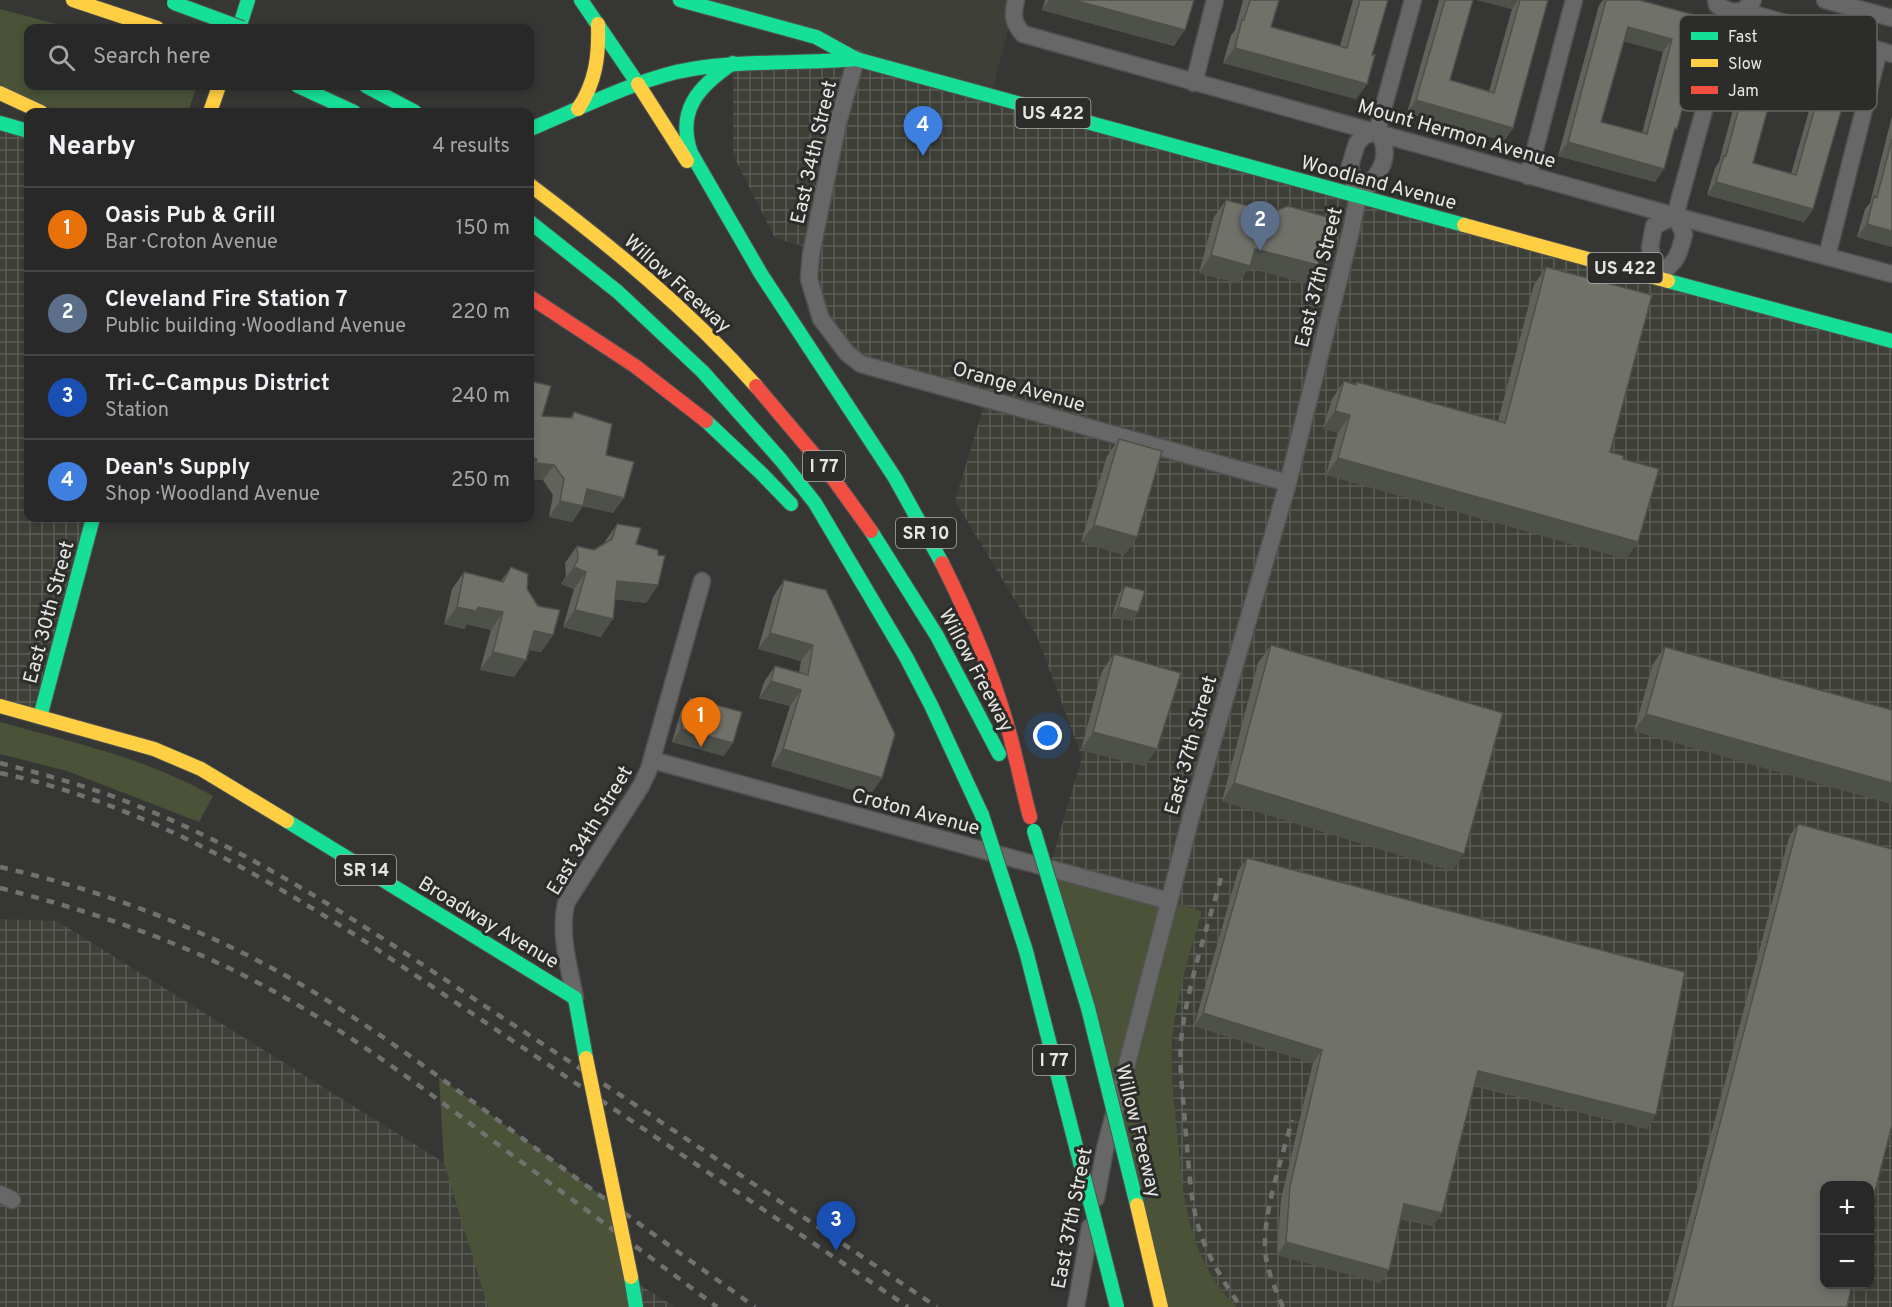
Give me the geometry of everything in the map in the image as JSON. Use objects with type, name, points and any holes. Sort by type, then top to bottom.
[{"type":"main road","points":[[73,0],[146,24]]},
{"type":"main road","points":[[241,24],[248,0]]},
{"type":"main road","name":"SR 10","points":[[581,0],[692,169],[729,220],[894,477],[930,540],[969,621],[993,683],[1005,717],[1030,817]]},
{"type":"main road","name":"Woodland Avenue","points":[[680,0],[816,38],[856,59],[1892,341]]},
{"type":"main road","points":[[171,1],[230,24]]},
{"type":"main road","points":[[578,109],[589,95],[596,71],[599,45],[598,24]]},
{"type":"main road","name":"Woodland Avenue","points":[[534,127],[638,84],[690,69],[733,63],[775,61],[809,63],[856,59]]},
{"type":"main road","points":[[729,220],[692,153],[685,127],[696,95],[711,78],[733,63]]},
{"type":"main road","points":[[211,108],[218,90]]},
{"type":"main road","points":[[307,90],[345,108]]},
{"type":"main road","points":[[374,90],[407,108]]},
{"type":"main road","points":[[0,93],[32,108]]},
{"type":"main road","points":[[0,123],[24,130]]},
{"type":"main road","name":"Willow Freeway","points":[[534,188],[606,244],[693,320],[735,362],[812,450],[881,543],[938,635],[986,725],[1030,817],[1060,907],[1114,1111],[1161,1307]]},
{"type":"main road","name":"I 77","points":[[534,225],[663,332],[743,416],[814,503],[906,657],[982,815],[1026,951],[1117,1307]]},
{"type":"main road","points":[[534,299],[599,340],[682,401],[727,438],[767,477],[801,515]]},
{"type":"main road","name":"East 30th Street","points":[[40,717],[92,522]]},
{"type":"main road","points":[[815,531],[874,604]]},
{"type":"main road","name":"Broadway Avenue","points":[[0,706],[154,749],[193,765],[575,998]]},
{"type":"main road","points":[[575,998],[636,1307]]},
{"type":"street","name":"Mount Hermon Avenue","points":[[1016,0],[1013,13],[1015,25],[1023,34],[1194,83],[1377,131],[1528,176],[1892,274]]},
{"type":"street","points":[[1194,83],[1215,0]]},
{"type":"street","name":"East 37th Street","points":[[1358,197],[1379,174],[1386,149],[1377,131],[1413,0]]},
{"type":"street","points":[[1528,176],[1574,0]]},
{"type":"street","points":[[1825,0],[1892,18]]},
{"type":"street","points":[[1727,5],[1761,15]]},
{"type":"street","points":[[1877,83],[1886,52]]},
{"type":"street","name":"East 34th Street","points":[[811,254],[838,123],[856,59]]},
{"type":"street","points":[[1675,216],[1654,226],[1650,247],[1657,276],[1669,268],[1679,256],[1684,234],[1675,216],[1701,111]]},
{"type":"street","points":[[1827,256],[1869,111]]},
{"type":"street","name":"East 37th Street","points":[[1076,1307],[1105,1149],[1193,810],[1288,483],[1358,197],[1350,166],[1357,143],[1364,136],[1377,131]]},
{"type":"street","name":"Orange Avenue","points":[[811,254],[809,279],[821,319],[847,353],[861,364],[1288,483]]},
{"type":"street","name":"East 34th Street","points":[[575,998],[564,934],[563,918],[566,903],[641,786],[652,760],[702,581]]},
{"type":"street","name":"Croton Avenue","points":[[652,760],[1169,901]]},
{"type":"shaded area","points":[[680,0],[1016,0],[991,95]]},
{"type":"shaded area","points":[[856,59],[1892,341],[1892,1307],[1237,1307],[1232,1303],[1215,1282],[1199,1254],[1190,1227],[1181,1187],[1171,1067],[1180,986],[1202,911],[1049,869],[1082,757],[1037,636],[955,501],[986,399],[861,364],[821,319],[812,249],[775,238],[733,155],[733,63]]},
{"type":"shaded area","points":[[0,123],[24,130],[24,522],[92,522],[40,717],[0,706]]},
{"type":"shaded area","points":[[0,919],[57,921],[675,1307],[0,1307]]},
{"type":"green space","points":[[0,9],[56,24],[24,24],[24,90],[196,90],[189,108],[49,108],[0,86]]},
{"type":"green space","points":[[0,722],[82,744],[136,762],[213,796],[199,822],[67,771],[0,754]]},
{"type":"green space","points":[[1049,869],[1202,911],[1176,1011],[1172,1050],[1174,1097],[1184,1196],[1189,1221],[1206,1267],[1237,1307],[1161,1307]]},
{"type":"green space","points":[[439,1077],[616,1206],[636,1307],[488,1307],[444,1163]]},
{"type":"building","points":[[1074,0],[1194,0],[1185,30]]},
{"type":"building","points":[[1250,0],[1279,0],[1271,27],[1347,48],[1360,0],[1388,0],[1372,55],[1375,55],[1367,84],[1235,48],[1242,19],[1244,20]]},
{"type":"building","points":[[1445,0],[1473,0],[1450,80],[1494,93],[1520,0],[1548,0],[1513,128],[1416,100]]},
{"type":"building","points":[[1606,0],[1639,0],[1695,15],[1679,15],[1679,111],[1682,111],[1664,169],[1568,142]],"holes":[[[1628,27],[1672,39],[1647,134],[1601,122]]]},
{"type":"building","points":[[1738,111],[1767,111],[1753,163],[1796,175],[1814,111],[1841,111],[1813,209],[1716,182],[1724,155],[1726,156]]},
{"type":"building","points":[[1892,139],[1892,231],[1867,224],[1874,196],[1877,197]]},
{"type":"building","points":[[1226,200],[1272,212],[1288,206],[1331,218],[1318,265],[1255,249],[1250,266],[1211,255]]},
{"type":"building","points":[[1546,267],[1652,295],[1610,452],[1624,456],[1623,459],[1659,469],[1638,542],[1338,458],[1350,415],[1335,411],[1344,381],[1356,385],[1357,382],[1505,423]]},
{"type":"building","points":[[534,382],[551,386],[542,416],[572,418],[574,412],[612,424],[606,455],[634,462],[624,498],[587,489],[583,506],[560,501],[564,479],[554,465],[536,463],[537,459],[534,458]]},
{"type":"building","points":[[1119,439],[1162,451],[1137,537],[1094,525]]},
{"type":"building","points":[[617,524],[641,528],[636,544],[658,550],[658,555],[665,556],[658,585],[617,581],[613,619],[575,610],[586,572],[574,567],[578,559],[577,546],[594,550],[612,539]]},
{"type":"building","points":[[511,567],[528,574],[527,589],[538,606],[560,610],[553,635],[534,631],[526,660],[493,652],[503,612],[478,607],[476,611],[457,607],[464,572],[503,582]]},
{"type":"building","points":[[784,580],[826,590],[895,734],[882,778],[783,749],[801,690],[771,681],[775,666],[808,675],[813,645],[770,633]]},
{"type":"building","points":[[1125,586],[1145,591],[1138,612],[1118,607]]},
{"type":"building","points":[[1271,645],[1503,713],[1464,854],[1234,783]]},
{"type":"building","points":[[1665,647],[1892,710],[1892,783],[1646,714]]},
{"type":"building","points":[[1114,654],[1181,673],[1157,749],[1093,732]]},
{"type":"building","points":[[690,698],[742,712],[733,743],[681,729]]},
{"type":"building","points":[[1798,824],[1892,849],[1892,1125],[1874,1195],[1874,1181],[1820,1181],[1820,1289],[1851,1289],[1847,1307],[1672,1307]]},
{"type":"building","points":[[1247,858],[1685,972],[1656,1115],[1478,1071],[1442,1213],[1404,1204],[1389,1270],[1286,1242],[1290,1186],[1322,1050],[1203,1013]]},
{"type":"railway","points":[[0,763],[79,785],[125,801],[176,822],[275,873],[370,930],[937,1307]]},
{"type":"railway","points":[[0,773],[49,785],[143,819],[189,840],[277,887],[363,940],[908,1307]]},
{"type":"railway","points":[[0,867],[80,888],[197,931],[307,988],[422,1065],[755,1307]]},
{"type":"railway","points":[[1221,878],[1189,993],[1182,1032],[1181,1067],[1189,1171],[1196,1218],[1214,1265],[1241,1307]]},
{"type":"railway","points":[[0,888],[93,914],[154,936],[214,961],[275,992],[369,1050],[717,1307]]},
{"type":"railway","points":[[1283,1307],[1269,1271],[1265,1242],[1269,1207],[1292,1120]]},
{"type":"traffic: fast","points":[[240,24],[248,0]]},
{"type":"traffic: fast","points":[[581,0],[638,84]]},
{"type":"traffic: fast","points":[[680,0],[816,37],[856,59],[1464,225]]},
{"type":"traffic: fast","points":[[174,3],[231,24]]},
{"type":"traffic: fast","points":[[534,127],[610,94],[672,73],[733,64],[856,59]]},
{"type":"traffic: fast","points":[[733,63],[710,81],[694,100],[686,124],[691,153],[761,274],[895,478],[942,563]]},
{"type":"traffic: fast","points":[[307,90],[345,108]]},
{"type":"traffic: fast","points":[[374,90],[407,108]]},
{"type":"traffic: fast","points":[[0,123],[24,130]]},
{"type":"traffic: fast","points":[[534,225],[618,292],[703,372],[781,460],[815,503],[906,657],[982,815]]},
{"type":"traffic: fast","points":[[1668,281],[1892,341]]},
{"type":"traffic: fast","points":[[706,421],[791,504]]},
{"type":"traffic: fast","points":[[40,717],[92,522]]},
{"type":"traffic: fast","points":[[871,531],[937,636],[999,754]]},
{"type":"traffic: fast","points":[[982,815],[1026,951],[1117,1307]]},
{"type":"traffic: fast","points":[[287,821],[575,998],[586,1058]]},
{"type":"traffic: fast","points":[[1034,831],[1088,1008],[1137,1205]]},
{"type":"traffic: fast","points":[[631,1277],[636,1307]]},
{"type":"traffic: slow","points":[[73,0],[145,24]]},
{"type":"traffic: slow","points":[[578,109],[593,79],[598,47],[598,24]]},
{"type":"traffic: slow","points":[[638,84],[687,161]]},
{"type":"traffic: slow","points":[[211,108],[218,90]]},
{"type":"traffic: slow","points":[[0,93],[32,108]]},
{"type":"traffic: slow","points":[[534,188],[648,280],[704,331],[756,386]]},
{"type":"traffic: slow","points":[[1464,225],[1668,281]]},
{"type":"traffic: slow","points":[[0,706],[154,749],[201,769],[287,821]]},
{"type":"traffic: slow","points":[[586,1058],[631,1277]]},
{"type":"traffic: slow","points":[[1137,1205],[1161,1307]]},
{"type":"traffic: jam","points":[[534,300],[635,366],[706,421]]},
{"type":"traffic: jam","points":[[756,386],[827,470],[871,531]]},
{"type":"traffic: jam","points":[[942,563],[969,620],[992,678],[1009,730],[1030,817]]},
{"type":"place","name":"Dean's Supply","points":[[923,156]]},
{"type":"place","name":"Cleveland Fire Station 7","points":[[1260,251]]},
{"type":"place","name":"Oasis Pub & Grill","points":[[701,747]]},
{"type":"place","name":"Tri-C–Campus District","points":[[836,1251]]}]
